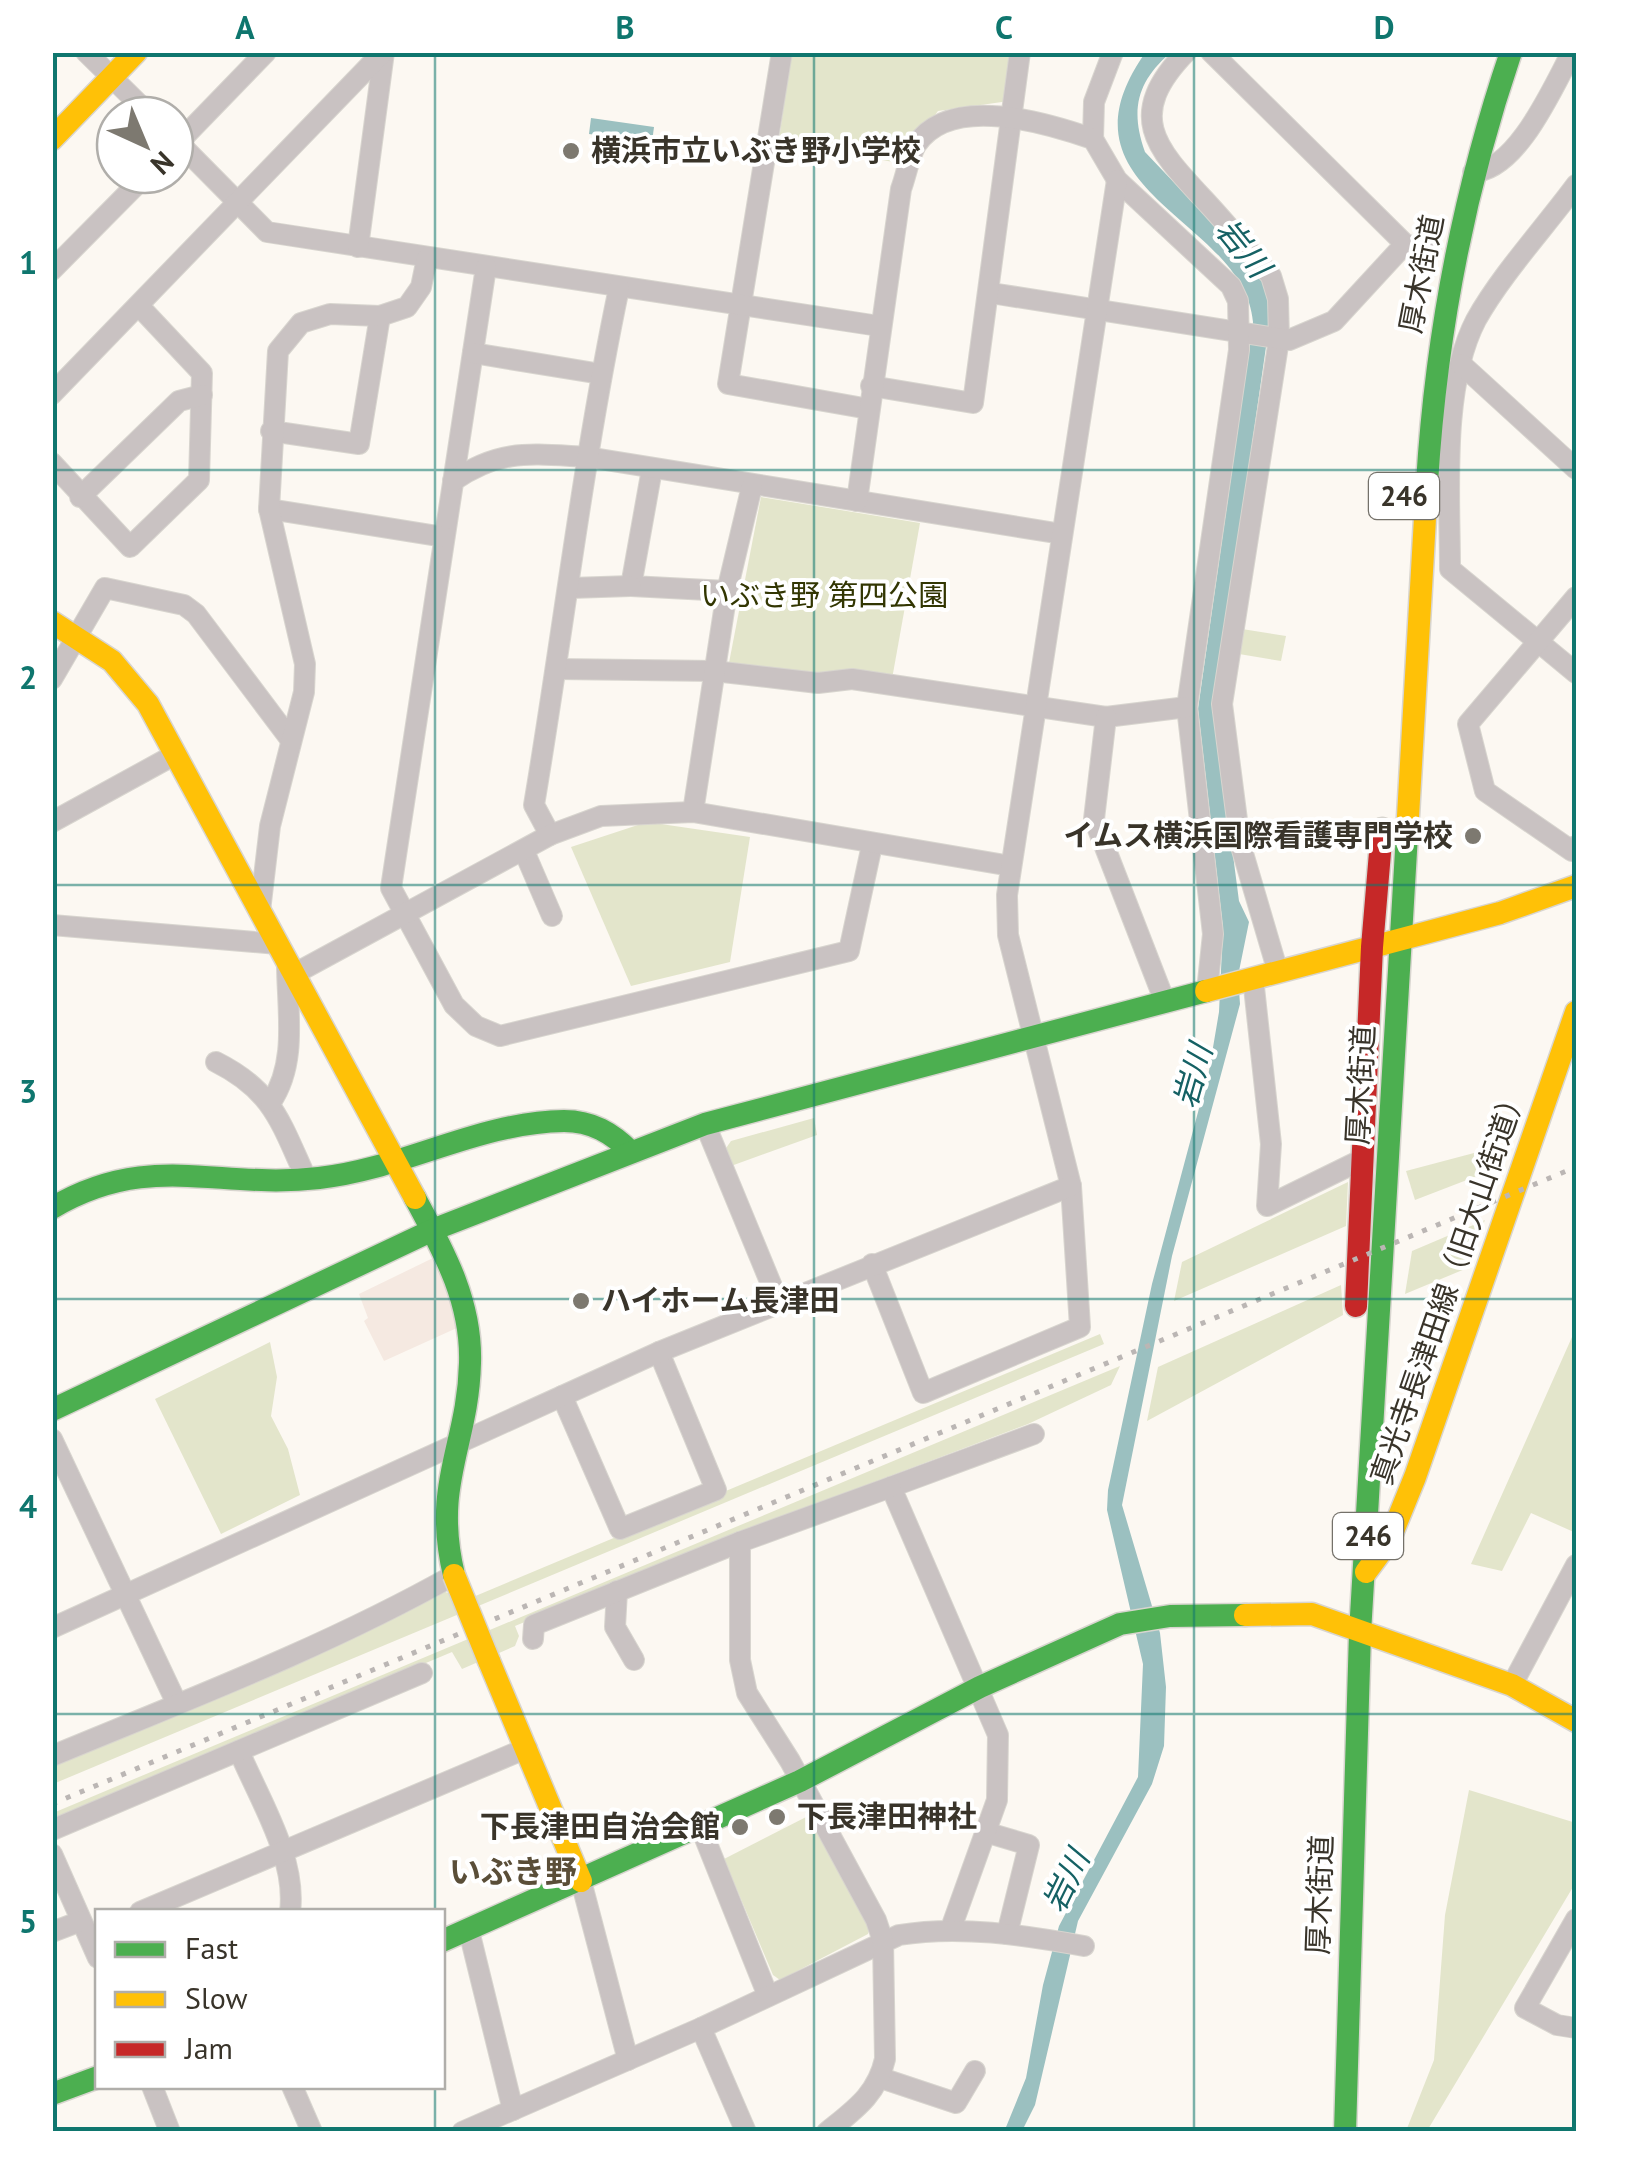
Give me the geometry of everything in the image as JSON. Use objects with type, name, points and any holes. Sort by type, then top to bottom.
[{"type":"main road","points":[[52,139],[136,52]]},
{"type":"main road","name":"厚木街道","points":[[1325,2132],[1350,1628],[1366,1572],[1398,941],[1433,384],[1445,298],[1473,172],[1512,52]]},
{"type":"main road","name":"厚木街道","points":[[1426,280],[1432,243]]},
{"type":"main road","name":"厚木街道","points":[[1345,2132],[1350,1628],[1361,1160],[1372,948],[1400,622],[1406,459],[1418,334]]},
{"type":"main road","points":[[52,622],[112,660],[148,704],[436,1229],[453,1268],[469,1330],[467,1390],[451,1447],[441,1509],[454,1575],[582,1881]]},
{"type":"main road","points":[[52,1410],[436,1229],[706,1124],[1500,914],[1576,886]]},
{"type":"main road","name":"真光寺長津田線（旧大山街道）","points":[[1366,1572],[1389,1541],[1415,1477],[1576,1012]]},
{"type":"main road","points":[[52,1208],[79,1188],[118,1174],[307,1180],[486,1134],[566,1121],[592,1124],[614,1134],[631,1152]]},
{"type":"main road","points":[[445,1940],[800,1781],[980,1686],[1120,1624],[1167,1616],[1312,1614],[1453,1661],[1512,1685],[1576,1721]]},
{"type":"main road","points":[[52,2094],[95,2078]]},
{"type":"street","points":[[86,52],[130,95]]},
{"type":"street","points":[[195,123],[266,52]]},
{"type":"street","points":[[52,394],[384,52]]},
{"type":"street","points":[[358,247],[384,52]]},
{"type":"street","points":[[782,52],[728,384],[869,409]]},
{"type":"street","points":[[871,386],[973,403],[991,293],[1020,52]]},
{"type":"street","points":[[1113,52],[1094,102],[1093,139],[1117,180],[1231,286],[1238,301],[1242,333],[1187,707],[1213,934],[1208,990]]},
{"type":"street","points":[[1186,52],[1162,77],[1152,100],[1157,146],[1271,276],[1278,299],[1278,338],[1222,704],[1240,843],[1278,972]]},
{"type":"street","points":[[1212,52],[1406,244]]},
{"type":"street","points":[[1473,172],[1486,172],[1523,138],[1573,56]]},
{"type":"street","points":[[857,501],[901,190],[917,143],[949,121],[990,114],[1093,139]]},
{"type":"street","points":[[195,160],[267,232],[740,308],[879,326]]},
{"type":"street","points":[[872,1264],[923,1393],[1080,1326],[1071,1186],[1008,935],[1011,866],[1117,180]]},
{"type":"street","points":[[1576,185],[1476,320],[1462,364],[1450,470],[1450,569],[1576,673]]},
{"type":"street","points":[[52,270],[126,195]]},
{"type":"street","points":[[991,293],[1278,338],[1303,336],[1334,321],[1406,244],[1432,243]]},
{"type":"street","points":[[260,911],[270,826],[304,692],[305,664],[269,509],[278,351],[300,323],[330,314],[380,316],[407,307],[422,287],[426,258]]},
{"type":"street","points":[[486,267],[391,888],[454,1005],[476,1026],[500,1036],[850,951],[872,844]]},
{"type":"street","points":[[550,835],[534,805],[587,457],[619,288]]},
{"type":"street","points":[[52,463],[130,547],[199,480],[202,373],[139,306]]},
{"type":"street","points":[[271,431],[359,444],[380,316]]},
{"type":"street","points":[[472,353],[601,374]]},
{"type":"street","points":[[1462,364],[1576,469]]},
{"type":"street","points":[[80,496],[179,400],[202,395]]},
{"type":"street","points":[[452,481],[476,466],[512,453],[587,457],[1062,534]]},
{"type":"street","points":[[631,586],[652,469]]},
{"type":"street","points":[[693,812],[727,592],[752,486]]},
{"type":"street","points":[[269,509],[444,538]]},
{"type":"street","points":[[570,588],[631,586],[727,592]]},
{"type":"street","points":[[52,679],[105,588],[184,605],[196,614],[290,739]]},
{"type":"street","points":[[1576,597],[1468,724],[1486,791],[1572,851],[1576,846]]},
{"type":"street","points":[[557,670],[714,671],[818,683],[852,678],[1106,717],[1187,707]]},
{"type":"street","points":[[1106,717],[1094,819],[1165,1002]]},
{"type":"street","points":[[52,822],[176,754]]},
{"type":"street","points":[[52,925],[286,959],[405,918],[550,835],[600,816],[693,812],[1011,866]]},
{"type":"street","points":[[524,851],[552,916]]},
{"type":"street","points":[[271,1102],[282,1086],[286,1065],[286,959]]},
{"type":"street","points":[[1251,978],[1271,1144],[1267,1206],[1361,1160]]},
{"type":"street","points":[[216,1062],[249,1078],[271,1102],[307,1180]]},
{"type":"street","points":[[706,1124],[778,1300]]},
{"type":"street","points":[[52,1628],[778,1300],[1071,1186]]},
{"type":"street","points":[[562,1396],[620,1529],[716,1490],[660,1352]]},
{"type":"street","points":[[532,1639],[534,1625],[616,1591],[1034,1434]]},
{"type":"street","points":[[52,1439],[177,1704]]},
{"type":"street","points":[[891,1487],[998,1735],[1001,1771],[997,1800],[950,1931]]},
{"type":"street","points":[[740,1542],[740,1660],[747,1694],[800,1781],[883,1941],[881,2078],[867,2100],[827,2132]]},
{"type":"street","points":[[1512,1685],[1576,1565]]},
{"type":"street","points":[[52,1756],[401,1605],[454,1575]]},
{"type":"street","points":[[616,1591],[615,1627],[634,1660]]},
{"type":"street","points":[[52,1830],[422,1673]]},
{"type":"street","points":[[147,1909],[527,1748]]},
{"type":"street","points":[[239,1751],[290,1878],[290,1909]]},
{"type":"street","points":[[700,1826],[768,1996]]},
{"type":"street","points":[[985,1832],[1028,1845],[1007,1934]]},
{"type":"street","points":[[52,1854],[89,1928],[52,1932]]},
{"type":"street","points":[[582,1881],[628,2060]]},
{"type":"street","points":[[1576,1919],[1525,2008],[1557,2025],[1576,2028]]},
{"type":"street","points":[[462,2132],[702,2028],[883,1941],[933,1929],[1007,1934],[1082,1946]]},
{"type":"street","points":[[468,1932],[513,2110]]},
{"type":"street","points":[[702,2028],[746,2132]]},
{"type":"street","points":[[881,2078],[956,2103],[975,2071]]},
{"type":"street","points":[[153,2089],[170,2132]]},
{"type":"street","points":[[293,2089],[312,2132]]},
{"type":"shaded area","points":[[433,1258],[451,1296],[459,1327],[384,1361],[364,1321],[368,1318],[359,1294]]},
{"type":"green space","points":[[791,53],[1011,53],[1009,101],[938,111],[898,163],[779,140]]},
{"type":"green space","name":"いぶき野 第四公園","points":[[761,497],[920,523],[892,679],[817,679],[728,668]]},
{"type":"green space","points":[[1242,629],[1286,636],[1281,661],[1239,654]]},
{"type":"green space","points":[[647,822],[750,837],[730,962],[631,986],[571,847]]},
{"type":"green space","points":[[814,1118],[817,1135],[731,1166],[724,1151],[731,1141]]},
{"type":"green space","points":[[1474,1153],[1485,1173],[1415,1200],[1406,1171]]},
{"type":"green space","points":[[1348,1182],[1346,1226],[1174,1301],[1182,1262]]},
{"type":"green space","points":[[1485,1220],[1465,1269],[1405,1294],[1412,1251]]},
{"type":"green space","points":[[1341,1285],[1343,1315],[1147,1421],[1158,1367]]},
{"type":"green space","points":[[1576,1328],[1576,1533],[1531,1513],[1502,1571],[1471,1564]]},
{"type":"green space","points":[[1100,1334],[1104,1344],[53,1784],[53,1764],[441,1590],[450,1594],[454,1605]]},
{"type":"green space","points":[[270,1342],[277,1377],[271,1416],[288,1449],[300,1495],[221,1534],[155,1399]]},
{"type":"green space","points":[[1120,1366],[1111,1385],[1028,1424],[745,1531],[515,1626],[519,1636],[515,1646],[462,1669],[452,1652],[53,1820],[53,1813]]},
{"type":"green space","points":[[1469,1790],[1576,1823],[1576,1882],[1427,2131],[1406,2131],[1434,2060],[1445,1915]]},
{"type":"green space","points":[[810,1815],[871,1924],[868,1934],[780,1980],[773,1975],[724,1859]]},
{"type":"water","points":[[1145,53],[1170,53],[1150,75],[1140,98],[1138,123],[1145,152],[1262,275],[1273,298],[1214,709],[1239,901],[1249,922],[1238,976],[1240,1004],[1172,1256],[1122,1505],[1160,1633],[1166,1687],[1164,1746],[1152,1784],[1078,1921],[1035,2105],[1022,2131],[1004,2132],[1026,2078],[1043,1985],[1059,1926],[1138,1777],[1143,1664],[1107,1510],[1108,1490],[1152,1284],[1209,1071],[1219,1012],[1223,928],[1198,709],[1253,322],[1242,286],[1219,255],[1159,201],[1134,172],[1119,139],[1121,100]]},
{"type":"water","points":[[591,118],[654,127],[652,142],[589,134]]},
{"type":"railway","points":[[52,1804],[1576,1167]]},
{"type":"traffic: fast","points":[[1427,483],[1437,373],[1454,265],[1479,158],[1511,52]]},
{"type":"traffic: fast","points":[[1345,2132],[1360,1633],[1407,834]]},
{"type":"traffic: fast","points":[[52,1410],[435,1229],[705,1124],[1206,991]]},
{"type":"traffic: fast","points":[[52,1208],[87,1191],[153,1176],[282,1180],[350,1173],[533,1123],[584,1123],[609,1134],[631,1152]]},
{"type":"traffic: fast","points":[[415,1198],[454,1277],[469,1340],[468,1392],[447,1515],[454,1575]]},
{"type":"traffic: fast","points":[[445,1940],[800,1781],[980,1687],[1120,1624],[1170,1616],[1245,1615]]},
{"type":"traffic: fast","points":[[52,2094],[95,2078]]},
{"type":"traffic: slow","points":[[52,139],[136,52]]},
{"type":"traffic: slow","points":[[1407,834],[1427,483]]},
{"type":"traffic: slow","points":[[52,622],[112,661],[148,704],[415,1198]]},
{"type":"traffic: slow","points":[[1206,991],[1500,913],[1576,886]]},
{"type":"traffic: slow","points":[[1366,1572],[1389,1541],[1415,1477],[1576,1012]]},
{"type":"traffic: slow","points":[[454,1575],[489,1661]]},
{"type":"traffic: slow","points":[[1245,1615],[1312,1614],[1512,1685],[1576,1721]]},
{"type":"traffic: slow","points":[[489,1661],[581,1881]]},
{"type":"traffic: jam","points":[[1356,1306],[1372,947],[1382,829]]},
{"type":"place","name":"横浜市立いぶき野小学校","points":[[571,151]]},
{"type":"place","name":"イムス横浜国際看護専門学校","points":[[1473,836]]},
{"type":"place","name":"ハイホーム長津田","points":[[581,1301]]},
{"type":"place","name":"下長津田神社","points":[[777,1817]]},
{"type":"place","name":"下長津田自治会館","points":[[740,1827]]},
{"type":"district","name":"いぶき野","points":[[513,1872]]},
{"type":"water label","name":"岩川","points":[[1243,248]]},
{"type":"water label","name":"岩川","points":[[1193,1076]]},
{"type":"water label","name":"岩川","points":[[1066,1881]]}]
